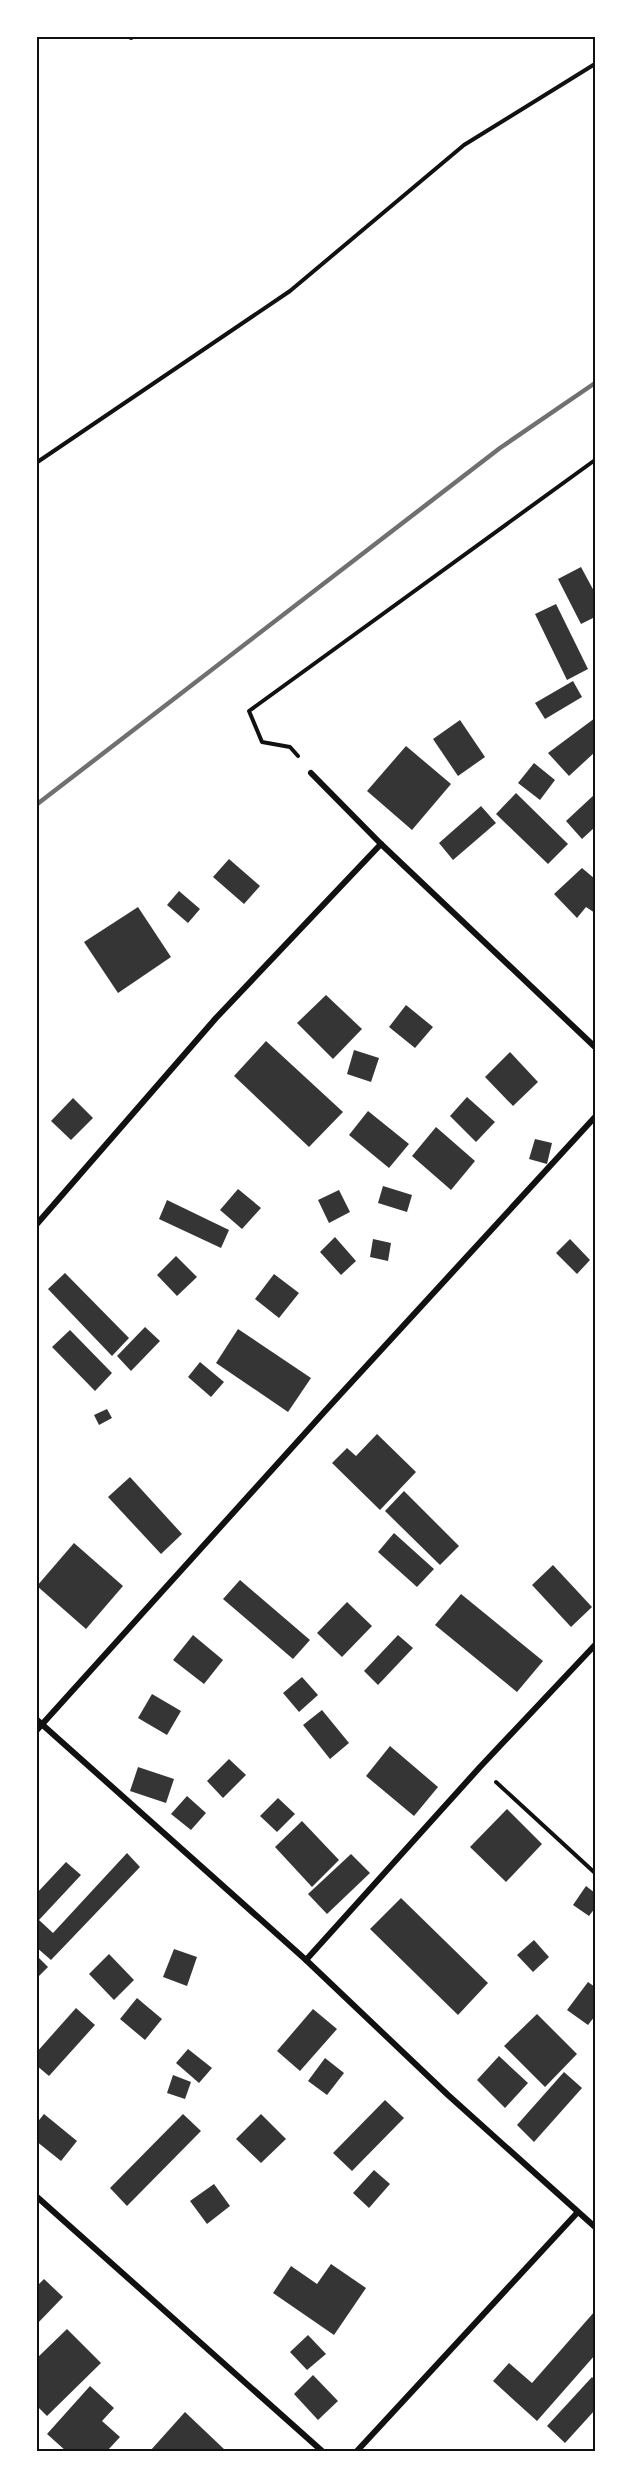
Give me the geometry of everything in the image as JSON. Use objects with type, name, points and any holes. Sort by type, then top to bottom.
[{"type":"street","points":[[311,773],[381,844],[595,1047]]},
{"type":"street","points":[[36,1225],[216,1018],[381,844]]},
{"type":"street","points":[[36,1731],[318,1418],[595,1117]]},
{"type":"street","points":[[306,1960],[480,1767],[595,1645]]},
{"type":"street","points":[[36,1719],[306,1960],[595,2227]]},
{"type":"street","points":[[36,2196],[322,2451]]},
{"type":"street","points":[[357,2451],[577,2212]]},
{"type":"path","points":[[126,36],[131,38],[134,36]]},
{"type":"path","points":[[36,463],[290,291],[464,145],[595,64]]},
{"type":"path","points":[[311,773],[290,747],[262,742],[249,711],[594,461]]},
{"type":"path","points":[[480,1767],[595,1873]]},
{"type":"building","points":[[581,567],[595,593],[595,617],[581,624],[558,579]]},
{"type":"building","points":[[556,604],[588,669],[567,680],[535,614]]},
{"type":"building","points":[[573,681],[582,697],[545,719],[535,703]]},
{"type":"building","points":[[595,718],[595,752],[569,776],[548,753]]},
{"type":"building","points":[[460,720],[485,757],[458,776],[433,739]]},
{"type":"building","points":[[406,746],[451,784],[412,830],[367,791]]},
{"type":"building","points":[[534,763],[555,780],[540,800],[518,783]]},
{"type":"building","points":[[516,793],[568,844],[548,864],[496,814]]},
{"type":"building","points":[[595,794],[595,827],[582,839],[566,821]]},
{"type":"building","points":[[481,806],[496,823],[453,860],[439,843]]},
{"type":"building","points":[[229,859],[260,886],[244,904],[213,877]]},
{"type":"building","points":[[582,868],[595,879],[595,913],[586,907],[577,918],[554,894]]},
{"type":"building","points":[[179,891],[200,909],[188,923],[167,905]]},
{"type":"building","points":[[138,907],[171,957],[118,993],[84,942]]},
{"type":"building","points":[[326,995],[362,1029],[333,1059],[297,1023]]},
{"type":"building","points":[[406,1005],[433,1027],[415,1048],[389,1027]]},
{"type":"building","points":[[266,1041],[343,1112],[309,1147],[234,1076]]},
{"type":"building","points":[[354,1050],[379,1058],[371,1082],[347,1074]]},
{"type":"building","points":[[510,1052],[538,1082],[513,1106],[485,1077]]},
{"type":"building","points":[[467,1097],[495,1122],[476,1142],[450,1116]]},
{"type":"building","points":[[73,1098],[93,1118],[71,1140],[51,1121]]},
{"type":"building","points":[[368,1111],[409,1144],[389,1168],[349,1135]]},
{"type":"building","points":[[436,1127],[475,1161],[451,1190],[412,1156]]},
{"type":"building","points":[[535,1139],[552,1143],[547,1164],[529,1159]]},
{"type":"building","points":[[383,1186],[412,1195],[407,1212],[378,1203]]},
{"type":"building","points":[[238,1189],[261,1208],[242,1229],[220,1210]]},
{"type":"building","points":[[339,1190],[350,1212],[329,1223],[318,1200]]},
{"type":"building","points":[[167,1200],[229,1230],[221,1248],[159,1219]]},
{"type":"building","points":[[335,1237],[356,1261],[341,1275],[320,1252]]},
{"type":"building","points":[[373,1239],[391,1243],[388,1261],[370,1257]]},
{"type":"building","points":[[570,1239],[590,1260],[577,1274],[556,1253]]},
{"type":"building","points":[[176,1256],[197,1277],[177,1296],[157,1275]]},
{"type":"building","points":[[65,1273],[129,1338],[112,1356],[48,1289]]},
{"type":"building","points":[[274,1274],[299,1293],[279,1318],[255,1299]]},
{"type":"building","points":[[145,1327],[160,1341],[131,1371],[117,1356]]},
{"type":"building","points":[[238,1329],[311,1378],[288,1412],[216,1363]]},
{"type":"building","points":[[70,1330],[112,1373],[95,1391],[52,1347]]},
{"type":"building","points":[[200,1362],[224,1382],[211,1397],[188,1377]]},
{"type":"building","points":[[107,1409],[112,1418],[99,1425],[94,1415]]},
{"type":"building","points":[[377,1434],[416,1472],[380,1510],[332,1463],[347,1448],[356,1456]]},
{"type":"building","points":[[130,1477],[182,1534],[161,1554],[108,1497]]},
{"type":"building","points":[[404,1491],[459,1546],[440,1565],[385,1511]]},
{"type":"building","points":[[394,1533],[434,1569],[417,1587],[378,1552]]},
{"type":"building","points":[[74,1543],[123,1586],[86,1629],[37,1586]]},
{"type":"building","points":[[553,1565],[592,1607],[571,1627],[532,1585]]},
{"type":"building","points":[[240,1580],[310,1640],[293,1659],[223,1599]]},
{"type":"building","points":[[461,1594],[543,1661],[517,1692],[435,1625]]},
{"type":"building","points":[[347,1602],[372,1626],[342,1657],[317,1633]]},
{"type":"building","points":[[193,1635],[223,1660],[204,1684],[173,1660]]},
{"type":"building","points":[[398,1635],[413,1648],[378,1685],[364,1671]]},
{"type":"building","points":[[302,1677],[318,1695],[299,1712],[283,1693]]},
{"type":"building","points":[[152,1694],[181,1711],[167,1735],[138,1718]]},
{"type":"building","points":[[322,1710],[349,1743],[330,1759],[303,1725]]},
{"type":"building","points":[[390,1746],[438,1787],[414,1816],[366,1776]]},
{"type":"building","points":[[229,1759],[246,1775],[223,1798],[207,1781]]},
{"type":"building","points":[[138,1767],[174,1779],[166,1803],[130,1791]]},
{"type":"building","points":[[187,1796],[206,1813],[191,1830],[171,1814]]},
{"type":"building","points":[[278,1798],[295,1814],[277,1832],[260,1816]]},
{"type":"building","points":[[507,1809],[542,1844],[506,1882],[470,1847]]},
{"type":"building","points":[[302,1821],[339,1860],[312,1887],[275,1847]]},
{"type":"building","points":[[127,1853],[140,1867],[51,1960],[36,1947],[36,1894],[66,1862],[81,1875],[39,1920],[53,1933]]},
{"type":"building","points":[[351,1854],[370,1873],[327,1914],[308,1894]]},
{"type":"building","points":[[586,1886],[595,1893],[595,1908],[589,1916],[573,1905]]},
{"type":"building","points":[[401,1898],[488,1983],[458,2015],[370,1929]]},
{"type":"building","points":[[534,1940],[549,1957],[533,1972],[517,1955]]},
{"type":"building","points":[[174,1949],[197,1957],[187,1986],[163,1977]]},
{"type":"building","points":[[109,1954],[134,1980],[114,2000],[89,1974]]},
{"type":"building","points":[[36,1955],[48,1967],[36,1979]]},
{"type":"building","points":[[588,1982],[595,1987],[595,2016],[588,2025],[567,2010]]},
{"type":"building","points":[[137,1998],[162,2019],[145,2040],[120,2019]]},
{"type":"building","points":[[76,2008],[95,2025],[49,2076],[36,2065],[36,2053]]},
{"type":"building","points":[[313,2009],[337,2029],[300,2071],[277,2051]]},
{"type":"building","points":[[537,2014],[577,2054],[545,2087],[504,2046]]},
{"type":"building","points":[[188,2049],[212,2068],[199,2083],[176,2063]]},
{"type":"building","points":[[499,2056],[528,2083],[505,2108],[477,2080]]},
{"type":"building","points":[[325,2058],[344,2073],[327,2095],[308,2081]]},
{"type":"building","points":[[564,2072],[582,2088],[534,2142],[517,2125]]},
{"type":"building","points":[[173,2075],[191,2082],[185,2099],[167,2093]]},
{"type":"building","points":[[385,2100],[404,2118],[352,2171],[333,2153]]},
{"type":"building","points":[[44,2114],[77,2141],[61,2161],[36,2141],[36,2124]]},
{"type":"building","points":[[183,2114],[201,2131],[127,2206],[110,2188]]},
{"type":"building","points":[[261,2114],[286,2139],[261,2163],[236,2139]]},
{"type":"building","points":[[374,2170],[390,2184],[369,2208],[353,2193]]},
{"type":"building","points":[[214,2184],[230,2206],[207,2224],[190,2201]]},
{"type":"building","points":[[331,2264],[366,2288],[334,2335],[273,2293],[291,2266],[317,2284]]},
{"type":"building","points":[[44,2279],[63,2297],[36,2325],[36,2287]]},
{"type":"building","points":[[595,2311],[595,2355],[537,2421],[493,2381],[509,2363],[532,2383]]},
{"type":"building","points":[[67,2329],[101,2363],[47,2416],[36,2405],[36,2359]]},
{"type":"building","points":[[308,2335],[326,2354],[307,2370],[290,2352]]},
{"type":"building","points":[[313,2375],[338,2401],[318,2420],[294,2394]]},
{"type":"building","points":[[592,2377],[595,2380],[595,2410],[565,2443],[547,2426]]},
{"type":"building","points":[[90,2386],[114,2408],[102,2421],[120,2437],[107,2451],[66,2451],[47,2434]]},
{"type":"building","points":[[185,2412],[225,2450],[150,2451]]},
{"type":"railway","points":[[36,805],[500,448],[595,383]]}]
